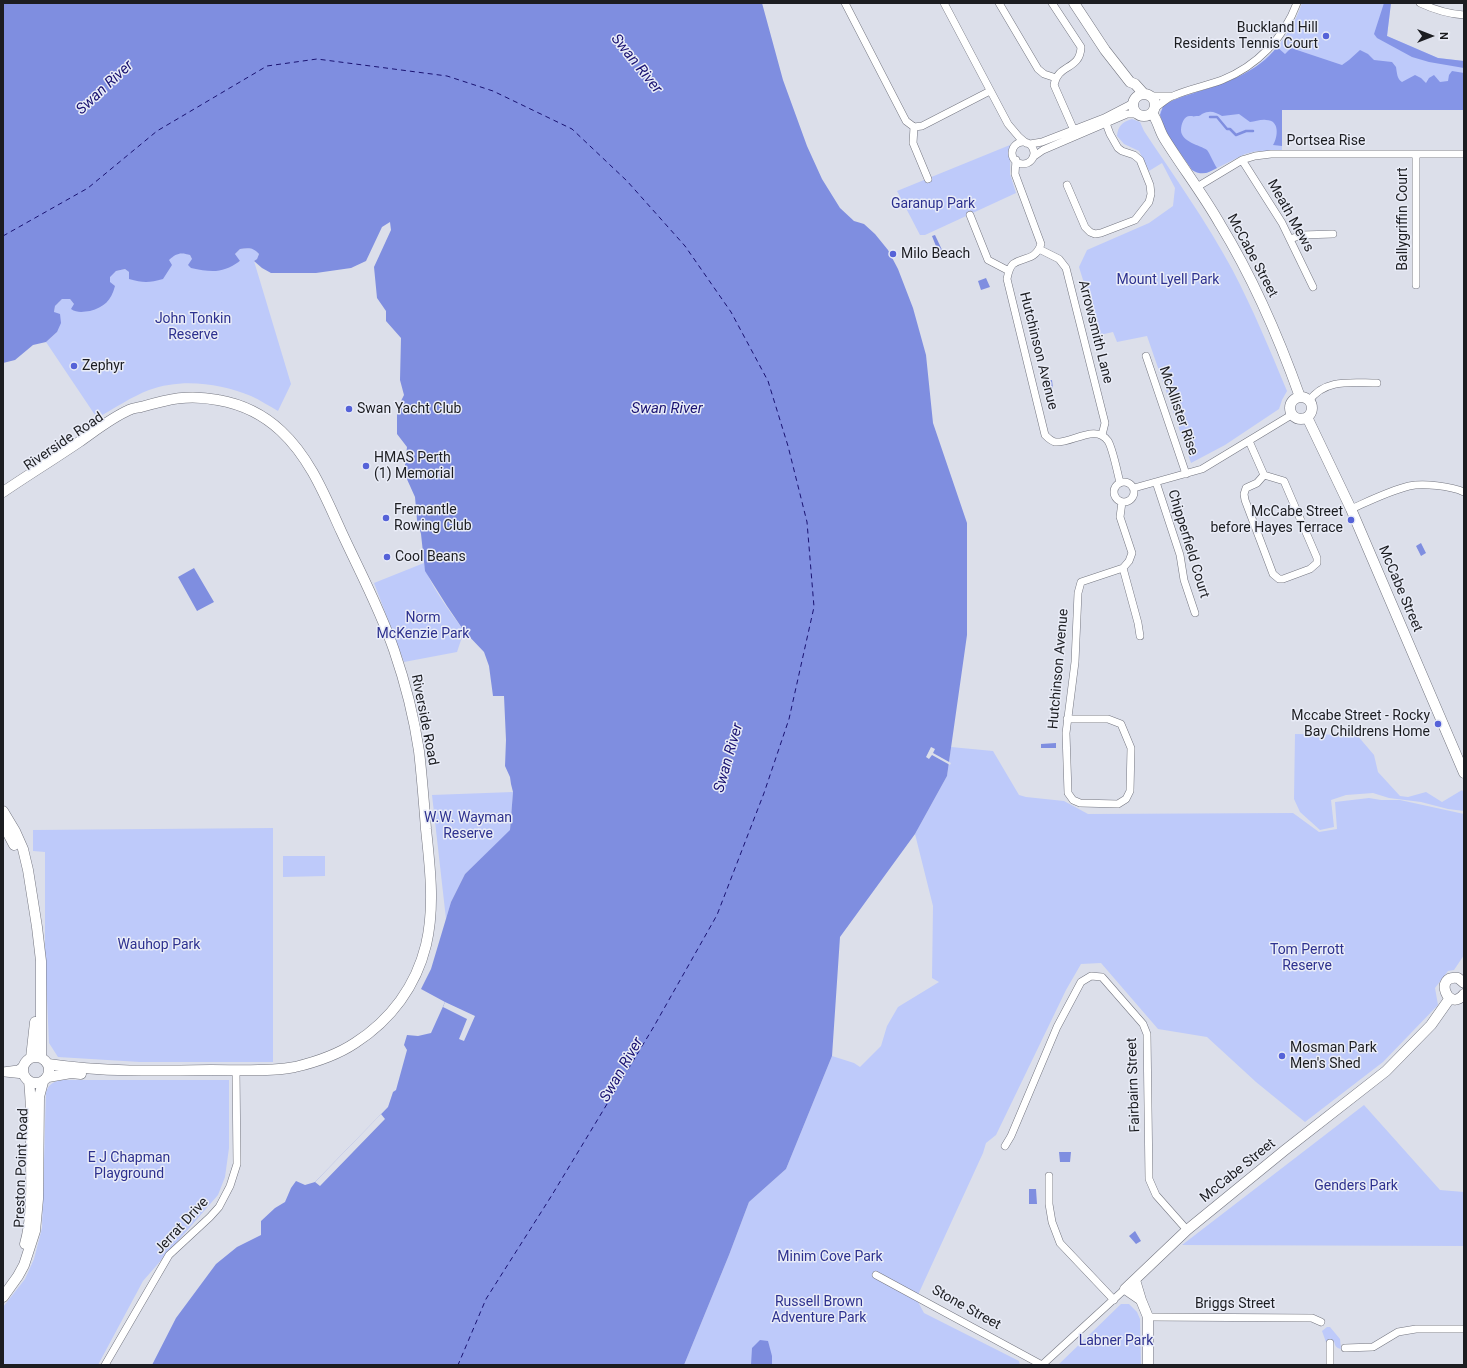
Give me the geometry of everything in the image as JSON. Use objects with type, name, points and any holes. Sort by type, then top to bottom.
[{"type":"street","points":[[845,3],[906,121],[914,127],[922,126],[990,91]]},
{"type":"street","points":[[944,3],[1008,124],[1015,146],[1013,154],[1016,160],[1015,174],[1041,244],[1039,249],[1035,255],[1012,265],[1009,271],[988,260],[970,215]]},
{"type":"street","points":[[999,3],[1038,69],[1044,74],[1056,78]]},
{"type":"street","points":[[1052,3],[1081,48],[1081,55],[1077,62],[1058,73],[1054,85],[1075,132]]},
{"type":"street","name":"McCabe Street","points":[[1074,3],[1105,50],[1130,82],[1130,89],[1140,98],[1155,101],[1154,111],[1163,136],[1197,187],[1241,259],[1305,399]]},
{"type":"street","points":[[1105,121],[1140,98],[1171,96],[1223,80],[1250,65],[1272,46],[1288,24],[1297,3]]},
{"type":"street","points":[[1420,3],[1436,11],[1464,15]]},
{"type":"street","points":[[1015,146],[1022,142],[1028,144],[1042,142],[1127,114],[1147,116],[1171,96]]},
{"type":"street","name":"McCabe Street","points":[[1140,98],[1133,109],[1163,136]]},
{"type":"street","points":[[1067,185],[1085,227],[1090,232],[1095,234],[1101,234],[1135,220],[1149,202],[1151,194],[1150,185],[1140,160],[1134,155],[1118,148],[1112,139],[1105,121]]},
{"type":"street","points":[[1008,124],[1019,137],[1033,149],[1033,157]]},
{"type":"street","points":[[914,127],[913,143],[928,179]]},
{"type":"street","points":[[1018,181],[1020,172],[1025,164],[1033,157],[1075,132]]},
{"type":"street","name":"Portsea Rise","points":[[1197,187],[1242,160],[1255,156],[1271,154],[1464,154]]},
{"type":"street","name":"Ballygriffin Court","points":[[1416,154],[1416,285]]},
{"type":"street","points":[[1016,160],[1025,164]]},
{"type":"street","name":"Meath Mews","points":[[1242,160],[1279,217],[1313,287]]},
{"type":"street","points":[[1290,239],[1302,235],[1333,234]]},
{"type":"street","name":"Arrowsmith Lane","points":[[1039,249],[1059,259],[1066,268],[1105,423],[1102,435]]},
{"type":"street","name":"Hutchinson Avenue","points":[[1009,271],[1007,279],[1045,435],[1050,440],[1057,442],[1095,433],[1102,435]]},
{"type":"street","name":"McAllister Rise","points":[[1146,356],[1186,474]]},
{"type":"street","points":[[1305,399],[1311,404],[1311,412],[1307,417],[1300,419],[1294,416],[1291,410],[1294,400],[1305,399],[1329,385],[1377,383]]},
{"type":"street","name":"Riverside Road","points":[[3,492],[130,409],[139,408],[164,400],[183,397],[212,398],[228,402],[256,413],[283,432],[314,474],[371,594],[389,637],[408,698],[418,749],[431,881],[431,917],[426,946],[415,978],[397,1006],[384,1021],[354,1044],[327,1058],[294,1067],[236,1070],[136,1071]]},
{"type":"street","name":"Riverside Road","points":[[3,500],[81,447],[132,415],[139,408]]},
{"type":"street","points":[[1134,488],[1202,469],[1288,417],[1292,413]]},
{"type":"street","name":"McCabe Street","points":[[1307,417],[1351,509],[1464,773]]},
{"type":"street","points":[[1102,435],[1108,441],[1120,483]]},
{"type":"street","points":[[1249,441],[1264,475],[1284,481],[1317,558],[1317,563],[1310,569],[1283,579],[1279,579],[1273,574],[1245,500],[1244,494],[1246,488],[1257,483],[1264,475]]},
{"type":"street","name":"Chipperfield Court","points":[[1156,482],[1180,555],[1184,580],[1195,613]]},
{"type":"street","points":[[1120,483],[1130,483],[1134,488],[1133,498],[1128,502],[1122,502],[1116,499],[1114,493],[1116,487],[1120,483]]},
{"type":"street","points":[[1351,509],[1410,486],[1433,485],[1458,489],[1464,492]]},
{"type":"street","points":[[1122,502],[1120,517],[1132,553],[1129,561],[1123,568],[1138,623],[1140,636]]},
{"type":"street","name":"Hutchinson Avenue","points":[[1067,719],[1108,719],[1121,724],[1130,748],[1130,791],[1126,799],[1118,804],[1080,803],[1073,800],[1068,793],[1066,733],[1067,719],[1075,662],[1078,593],[1081,582],[1123,568]]},
{"type":"street","points":[[3,811],[15,830],[23,849],[36,920],[41,961],[36,1061]]},
{"type":"street","points":[[3,824],[13,841],[23,872],[31,925],[34,953],[34,1034],[36,1061]]},
{"type":"street","name":"Fairbairn Street","points":[[1005,1146],[1011,1136],[1057,1027],[1081,982],[1091,976],[1102,978],[1143,1024],[1146,1034],[1149,1179],[1156,1195],[1188,1230]]},
{"type":"street","points":[[1463,979],[1455,978],[1446,982],[1444,989],[1447,996],[1450,998],[1459,998],[1464,994]]},
{"type":"street","name":"McCabe Street","points":[[1042,1365],[1188,1230],[1285,1150],[1386,1071],[1431,1025],[1450,998]]},
{"type":"street","points":[[27,1078],[24,1068],[36,1061]]},
{"type":"street","points":[[36,1061],[50,1071],[45,1079]]},
{"type":"street","points":[[3,1072],[36,1061],[66,1067],[136,1071]]},
{"type":"street","name":"Jerrat Drive","points":[[106,1365],[169,1255],[219,1207],[230,1186],[237,1164],[236,1070]]},
{"type":"street","points":[[3,1072],[27,1078],[34,1083],[71,1073],[106,1074],[136,1071]]},
{"type":"street","name":"Preston Point Road","points":[[3,1286],[14,1271],[23,1250],[28,1232],[30,1216],[32,1099],[27,1078]]},
{"type":"street","name":"Preston Point Road","points":[[3,1297],[24,1265],[35,1231],[38,1199],[39,1097],[45,1079]]},
{"type":"street","points":[[1049,1176],[1049,1204],[1052,1222],[1060,1243],[1114,1300]]},
{"type":"street","name":"Stone Street","points":[[876,1275],[1042,1365]]},
{"type":"street","points":[[1135,1280],[1148,1317],[1148,1365]]},
{"type":"street","points":[[1125,1289],[1141,1300]]},
{"type":"street","name":"Briggs Street","points":[[1148,1317],[1312,1318],[1321,1322]]},
{"type":"street","points":[[1345,1348],[1373,1347],[1398,1332],[1416,1329],[1464,1329]]},
{"type":"street","points":[[1330,1343],[1330,1365]]},
{"type":"green space","points":[[1302,3],[1391,3],[1387,36],[1438,58],[1464,61],[1464,110],[1282,110],[1282,151],[1257,151],[1245,154],[1207,173],[1197,173],[1192,170],[1160,115],[1160,111],[1180,97],[1225,83],[1251,70],[1272,52],[1282,41],[1297,16]]},
{"type":"green space","name":"Mount Lyell Park","points":[[1132,119],[1140,122],[1144,131],[1190,199],[1222,251],[1254,314],[1287,391],[1279,409],[1225,445],[1191,463],[1147,336],[1117,342],[1113,332],[1100,335],[1079,267],[1087,250],[1149,223],[1173,206],[1175,188],[1162,163],[1149,171],[1139,151],[1124,144],[1117,136],[1121,125]]},
{"type":"green space","name":"Garanup Park","points":[[1010,145],[1010,174],[1016,193],[925,235],[920,235],[897,191]]},
{"type":"green space","name":"John Tonkin Reserve","points":[[240,249],[254,249],[259,254],[257,259],[254,261],[291,384],[278,411],[254,398],[226,388],[214,385],[187,383],[161,386],[149,390],[97,418],[46,342],[57,332],[54,312],[55,306],[62,299],[70,299],[74,304],[110,282],[110,276],[116,271],[125,269],[129,272],[168,260],[175,254],[183,253],[190,255],[192,259],[240,262],[235,254]]},
{"type":"green space","name":"Norm McKenzie Park","points":[[424,563],[426,571],[435,588],[464,631],[457,652],[404,662],[374,583]]},
{"type":"green space","points":[[1295,734],[1357,735],[1374,755],[1378,772],[1400,796],[1408,797],[1426,792],[1442,802],[1462,790],[1464,793],[1464,811],[1448,809],[1421,802],[1389,798],[1373,793],[1346,795],[1331,800],[1334,827],[1320,830],[1300,812],[1294,799]]},
{"type":"green space","name":"Tom Perrott Reserve","points":[[951,747],[993,751],[1019,795],[1064,801],[1088,814],[1293,813],[1319,832],[1337,829],[1335,802],[1369,798],[1381,800],[1400,800],[1464,814],[1464,955],[1454,970],[1448,971],[1435,988],[1438,1005],[1383,1062],[1305,1122],[1256,1082],[1207,1037],[1158,1029],[1101,963],[1081,964],[1066,990],[996,1135],[986,1143],[983,1153],[917,1297],[924,1313],[1019,1361],[1020,1365],[684,1365],[749,1202],[786,1169],[832,1056],[854,1063],[860,1067],[881,1046],[887,1026],[898,1007],[939,982],[932,978],[933,906],[915,834],[947,776]]},
{"type":"green space","name":"W.W. Wayman Reserve","points":[[513,792],[510,831],[465,874],[451,902],[446,919],[432,795]]},
{"type":"green space","name":"Wauhop Park","points":[[273,828],[273,1062],[140,1062],[58,1057],[49,1043],[45,955],[45,852],[33,851],[33,830]]},
{"type":"green space","points":[[283,856],[325,856],[325,876],[283,877]]},
{"type":"green space","name":"E J Chapman Playground","points":[[229,1080],[229,1148],[225,1177],[218,1195],[143,1281],[98,1365],[3,1365],[3,1307],[25,1279],[34,1259],[42,1228],[46,1093],[48,1087],[57,1081]]},
{"type":"green space","name":"Genders Park","points":[[1364,1105],[1440,1190],[1464,1192],[1464,1246],[1182,1245]]},
{"type":"green space","name":"Labner Park","points":[[1121,1304],[1129,1304],[1137,1312],[1140,1319],[1141,1365],[1058,1365]]},
{"type":"green space","points":[[1327,1327],[1330,1327],[1340,1339],[1341,1349],[1336,1346],[1334,1341],[1326,1342],[1322,1331]]},
{"type":"shaded area","points":[[1384,3],[1391,3],[1387,36],[1438,58],[1464,61],[1464,68],[1429,62],[1412,57],[1377,38],[1374,34]]},
{"type":"shaded area","points":[[1277,47],[1285,54],[1291,48],[1342,65],[1360,50],[1368,54],[1374,60],[1392,62],[1396,67],[1398,78],[1402,82],[1415,75],[1426,83],[1429,78],[1434,75],[1440,82],[1448,81],[1449,75],[1452,71],[1464,73],[1464,110],[1282,110],[1282,146],[1273,145],[1277,130],[1274,123],[1271,121],[1262,120],[1250,122],[1239,114],[1222,116],[1210,112],[1199,116],[1188,116],[1182,123],[1182,134],[1191,143],[1207,150],[1217,168],[1205,173],[1199,173],[1192,170],[1166,133],[1160,115],[1163,106],[1175,100],[1241,76],[1261,63]]},
{"type":"water","name":"Swan River","points":[[3,3],[762,3],[783,80],[807,146],[822,179],[840,208],[854,221],[864,224],[875,234],[888,250],[898,269],[913,308],[926,355],[933,423],[967,523],[967,635],[947,776],[915,834],[840,937],[832,1056],[786,1169],[749,1202],[684,1365],[152,1365],[176,1318],[216,1264],[237,1247],[261,1235],[261,1221],[275,1208],[285,1202],[296,1181],[305,1185],[315,1182],[388,1107],[393,1092],[396,1090],[407,1050],[404,1045],[407,1035],[418,1036],[431,1033],[445,1002],[421,989],[431,969],[451,902],[465,874],[510,830],[513,792],[510,777],[505,766],[506,740],[504,696],[493,696],[489,666],[484,652],[464,631],[425,571],[415,497],[406,477],[405,465],[407,447],[397,434],[397,409],[404,395],[400,380],[401,338],[386,321],[386,311],[377,298],[374,267],[391,230],[390,222],[382,227],[366,261],[351,268],[316,273],[271,273],[254,261],[257,259],[259,254],[255,250],[248,248],[240,249],[235,254],[240,261],[222,270],[211,271],[191,268],[188,265],[192,259],[190,255],[181,253],[169,260],[172,265],[163,279],[150,282],[138,281],[129,279],[129,272],[125,269],[116,271],[110,277],[110,282],[115,286],[106,303],[99,308],[90,311],[78,312],[71,309],[74,304],[70,299],[62,299],[55,306],[54,312],[60,314],[61,323],[57,332],[46,342],[33,345],[15,360],[3,363]]},
{"type":"water","points":[[935,235],[943,252],[939,254],[932,236]]},
{"type":"water","points":[[986,278],[990,287],[981,290],[978,281]]},
{"type":"water","points":[[1052,380],[1053,389],[1049,390],[1050,397],[1048,397],[1045,382]]},
{"type":"water","points":[[1421,543],[1426,553],[1421,556],[1416,546]]},
{"type":"water","points":[[194,568],[214,602],[197,611],[178,577]]},
{"type":"water","points":[[1056,743],[1056,748],[1041,748],[1041,744]]},
{"type":"water","points":[[1059,1152],[1071,1152],[1070,1162],[1060,1162]]},
{"type":"water","points":[[1029,1189],[1036,1189],[1037,1204],[1029,1204]]},
{"type":"water","points":[[1135,1231],[1141,1241],[1136,1244],[1129,1236]]},
{"type":"water","points":[[760,1340],[768,1341],[772,1356],[772,1365],[751,1365],[752,1348]]},
{"type":"pier","points":[[931,747],[935,749],[933,753],[951,763],[950,765],[932,755],[929,759],[926,757]]},
{"type":"pier","points":[[445,1002],[475,1016],[464,1041],[459,1039],[467,1019],[443,1007]]},
{"type":"pier","points":[[381,1114],[385,1119],[320,1186],[315,1182]]},
{"type":"waterway","points":[[1210,117],[1217,117],[1227,129],[1230,129],[1236,135],[1246,131],[1253,131]]},
{"type":"ferry route","points":[[3,236],[88,188],[157,131],[267,66],[317,59],[447,76],[493,91],[572,129],[627,181],[685,246],[731,312],[768,381],[788,446],[807,522],[814,607],[789,719],[764,793],[717,915],[653,1028],[552,1195],[486,1299],[458,1365]]},
{"type":"place","name":"Buckland Hill Residents Tennis Court","points":[[1326,36]]},
{"type":"place","name":"Milo Beach","points":[[893,254]]},
{"type":"place","name":"Zephyr","points":[[74,366]]},
{"type":"place","name":"Swan Yacht Club","points":[[349,409]]},
{"type":"place","name":"HMAS Perth (1) Memorial","points":[[366,466]]},
{"type":"place","name":"Fremantle Rowing Club","points":[[386,518]]},
{"type":"place","name":"McCabe Street before Hayes Terrace","points":[[1351,520]]},
{"type":"place","name":"Cool Beans","points":[[387,557]]},
{"type":"place","name":"Mccabe Street - Rocky Bay Childrens Home","points":[[1438,724]]},
{"type":"place","name":"Mosman Park Men's Shed","points":[[1282,1056]]},
{"type":"park label","name":"Minim Cove Park","points":[[830,1257]]},
{"type":"park label","name":"Russell Brown Adventure Park","points":[[819,1310]]}]
